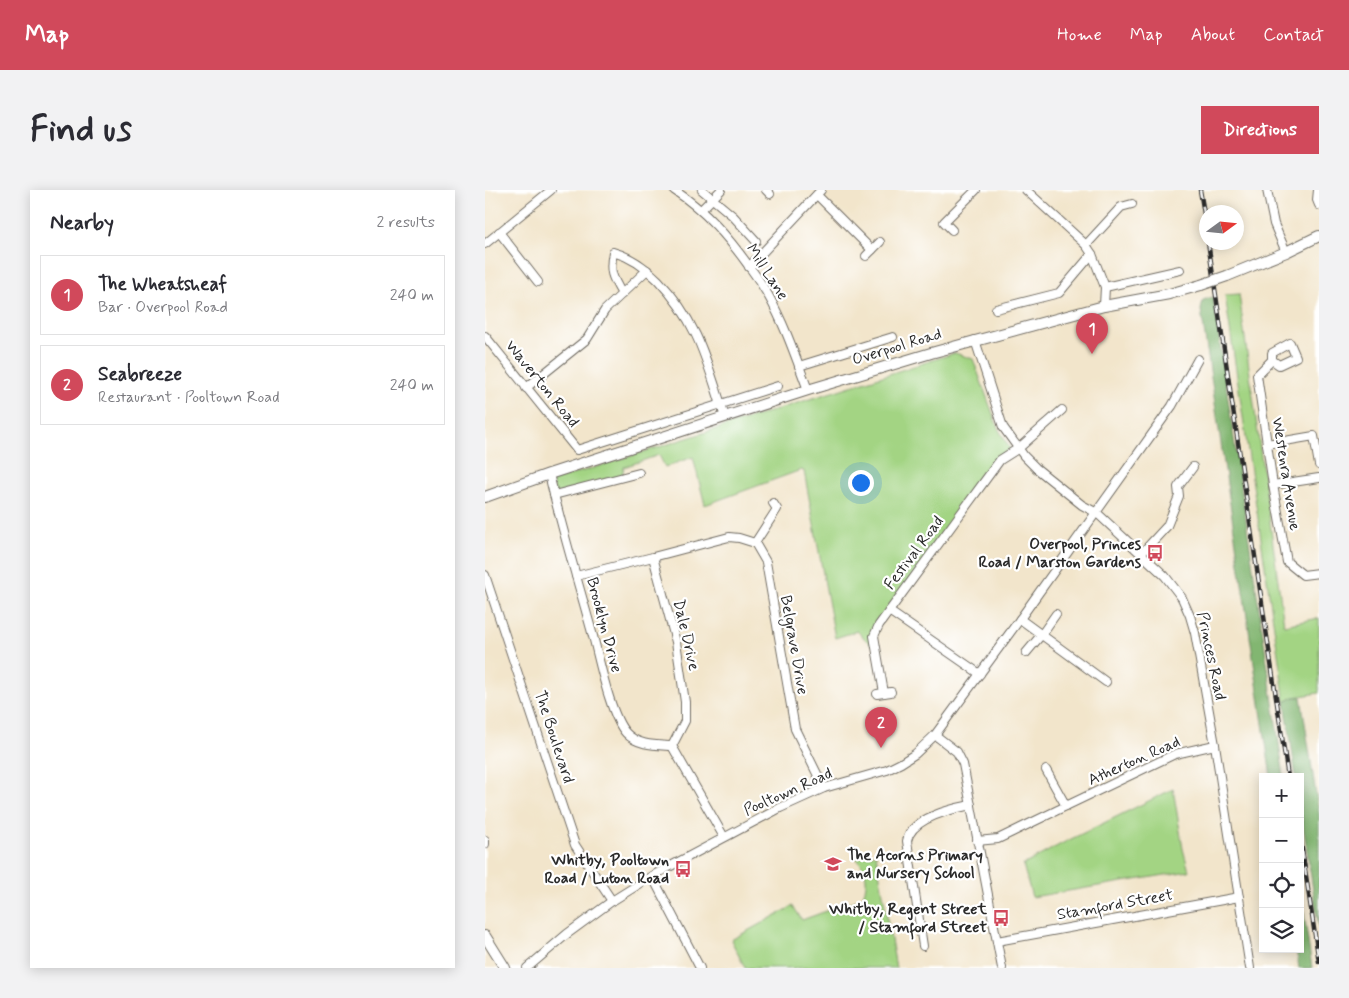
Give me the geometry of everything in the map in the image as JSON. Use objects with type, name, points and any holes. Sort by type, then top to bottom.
[{"type":"main road","name":"Overpool Road","points":[[485,496],[808,390],[975,340],[1104,306],[1169,294],[1201,285],[1287,252],[1319,236]]},
{"type":"main road","points":[[485,936],[505,968]]},
{"type":"street","points":[[485,244],[551,190]]},
{"type":"street","name":"Mill Lane","points":[[674,190],[701,210],[720,229],[767,293],[790,341],[808,390]]},
{"type":"street","points":[[702,190],[733,216],[756,241]]},
{"type":"street","points":[[701,210],[721,190]]},
{"type":"street","points":[[944,222],[976,190]]},
{"type":"street","points":[[1026,190],[1086,244],[1105,287],[1104,306]]},
{"type":"street","points":[[1267,190],[1274,224],[1287,252]]},
{"type":"street","points":[[1319,190],[1317,200],[1319,205]]},
{"type":"street","points":[[749,267],[819,192],[872,250]]},
{"type":"street","points":[[1086,244],[1121,207],[1132,204]]},
{"type":"street","points":[[937,215],[952,230]]},
{"type":"street","points":[[499,232],[538,282]]},
{"type":"street","points":[[866,256],[880,242]]},
{"type":"street","points":[[622,294],[613,280],[610,269],[613,252],[630,258],[647,270],[675,299],[693,328],[703,349],[725,417]]},
{"type":"street","points":[[996,309],[1059,292],[1091,254]]},
{"type":"street","points":[[526,388],[587,340],[605,310],[647,270]]},
{"type":"street","points":[[1105,287],[1180,270]]},
{"type":"street","name":"Waverton Road","points":[[485,336],[577,450],[721,404]]},
{"type":"street","name":"Overpool Road","points":[[799,366],[893,337]]},
{"type":"street","name":"Princes Road","points":[[975,340],[1003,427],[1019,448],[1035,468],[1082,505],[1097,513],[1141,554],[1174,587],[1190,616],[1195,633],[1215,745],[1250,968]]},
{"type":"street","name":"Pooltown Road","points":[[527,968],[567,934],[612,901],[652,876],[779,808],[823,788],[887,770],[915,754],[935,735],[1097,513],[1172,406],[1198,358]]},
{"type":"street","name":"Westenra Avenue","points":[[1272,360],[1257,375],[1273,485],[1287,562],[1303,575],[1319,574]]},
{"type":"street","points":[[721,404],[778,386]]},
{"type":"street","name":"Festival Road","points":[[884,693],[875,636],[879,625],[1000,460],[1019,448],[1062,410]]},
{"type":"street","points":[[1267,444],[1314,436],[1319,465]]},
{"type":"street","points":[[1141,554],[1167,526],[1179,496],[1178,487],[1193,467]]},
{"type":"street","points":[[554,496],[639,473]]},
{"type":"street","name":"Brooklyn Drive","points":[[549,474],[604,680],[620,726],[628,735],[639,742],[673,746]]},
{"type":"street","points":[[1273,485],[1319,478]]},
{"type":"street","points":[[576,576],[729,537],[755,543],[778,507]]},
{"type":"street","name":"Belgrave Drive","points":[[755,543],[766,562],[795,730],[823,788]]},
{"type":"street","name":"Dale Drive","points":[[653,557],[676,642],[685,702],[685,721],[673,746]]},
{"type":"street","name":"The Boulevard","points":[[485,575],[575,845],[612,901]]},
{"type":"street","points":[[889,611],[981,674]]},
{"type":"street","points":[[1026,653],[1056,614]]},
{"type":"street","points":[[1020,619],[1106,682]]},
{"type":"street","points":[[935,735],[957,752],[963,764],[1003,968]]},
{"type":"street","name":"Atherton Road","points":[[977,841],[998,838],[1175,754],[1215,745]]},
{"type":"street","points":[[673,746],[724,837]]},
{"type":"street","points":[[1046,770],[1065,806]]},
{"type":"street","points":[[923,946],[907,842],[909,834],[915,826],[939,814],[971,805]]},
{"type":"street","points":[[652,876],[700,968]]},
{"type":"street","name":"Stamford Street","points":[[997,941],[1239,897]]},
{"type":"green space","points":[[1239,294],[1284,625],[1319,618],[1319,693],[1294,697],[1285,702],[1225,295]]},
{"type":"green space","points":[[1213,297],[1283,773],[1270,773],[1201,310],[1203,300]]},
{"type":"green space","points":[[955,353],[973,359],[998,428],[1010,449],[1000,456],[871,635],[871,645],[857,631],[835,638],[804,471],[801,470],[705,505],[693,457],[665,467],[659,455],[624,467],[622,476],[555,494],[552,481]]},
{"type":"green space","points":[[1294,697],[1301,697],[1319,814],[1319,929],[1304,831],[1304,773],[1295,773],[1285,702]]},
{"type":"green space","points":[[1173,789],[1183,849],[1189,871],[1032,897],[1023,865],[1061,844]]},
{"type":"green space","points":[[876,854],[896,968],[745,968],[731,940],[793,906],[802,920],[862,898],[866,887],[866,876],[863,867],[856,858]]},
{"type":"green space","points":[[1304,914],[1312,968],[1299,968],[1297,953],[1304,953]]},
{"type":"railway","points":[[1200,190],[1203,205]]},
{"type":"railway","points":[[1209,250],[1287,773]]},
{"type":"railway","points":[[1304,863],[1319,962]]},
{"type":"place","name":"The Wheatsheaf","points":[[1092,354]]},
{"type":"place","name":"Overpool, Princes Road / Marston Gardens","points":[[1155,553]]},
{"type":"place","name":"Seabreeze","points":[[881,748]]},
{"type":"place","name":"The Acorns Primary and Nursery School","points":[[833,864]]},
{"type":"place","name":"Whitby, Pooltown Road / Luton Road","points":[[683,869]]},
{"type":"place","name":"Whitby, Regent Street / Stamford Street","points":[[1001,918]]}]
